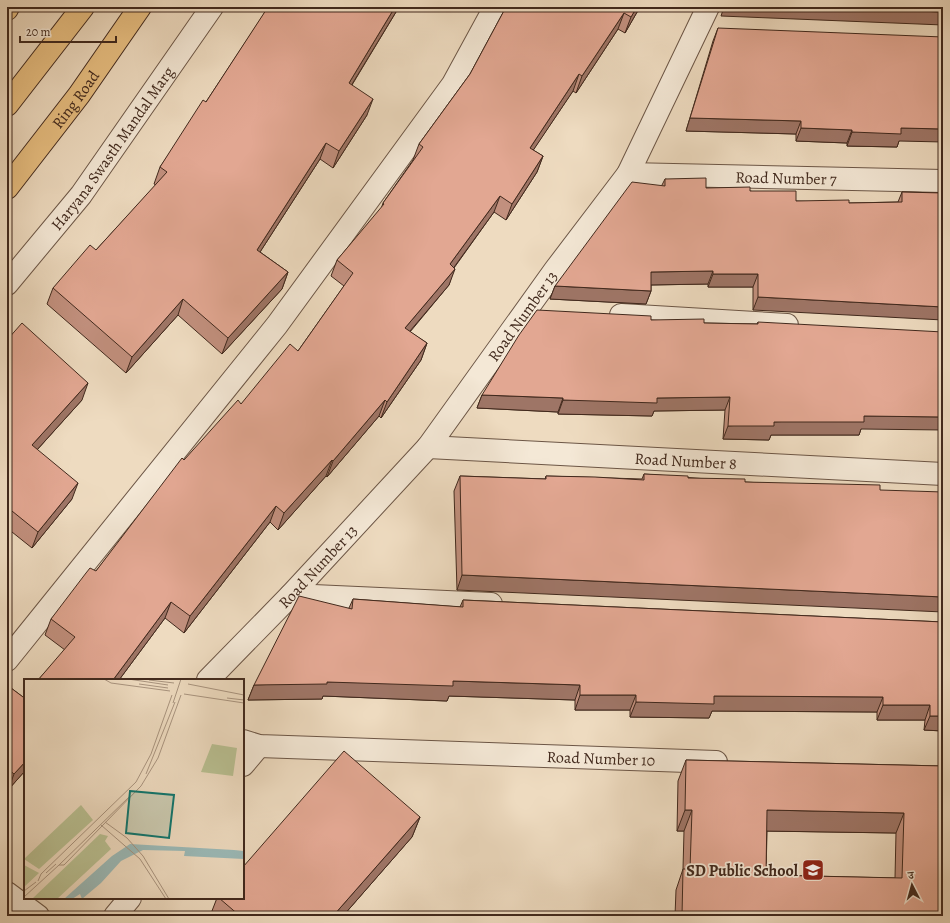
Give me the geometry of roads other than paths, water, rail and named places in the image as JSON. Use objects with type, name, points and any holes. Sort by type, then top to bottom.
[{"type":"main road","points":[[7,105],[83,7]]},
{"type":"main road","points":[[79,95],[123,7]]},
{"type":"main road","name":"Ring Road","points":[[7,188],[79,95],[140,7]]},
{"type":"street","name":"Haryana Swasth Mandal Marg","points":[[7,284],[81,195],[212,7]]},
{"type":"street","points":[[7,660],[277,325],[453,84],[495,7]]},
{"type":"street","name":"Road Number 13","points":[[209,679],[290,595],[428,447],[555,270],[628,174],[708,7]]},
{"type":"street","points":[[698,28],[721,29]]},
{"type":"street","name":"Road Number 7","points":[[628,174],[943,181]]},
{"type":"street","points":[[526,310],[550,311]]},
{"type":"street","points":[[605,314],[809,326]]},
{"type":"street","name":"Road Number 8","points":[[428,447],[943,474]]},
{"type":"street","points":[[290,595],[513,606]]},
{"type":"street","points":[[244,762],[251,743]]},
{"type":"street","name":"Road Number 10","points":[[251,743],[736,762]]},
{"type":"street","points":[[7,893],[38,916]]},
{"type":"street","points":[[115,916],[129,899]]},
{"type":"place","name":"SD Public School","points":[[813,870]]}]
